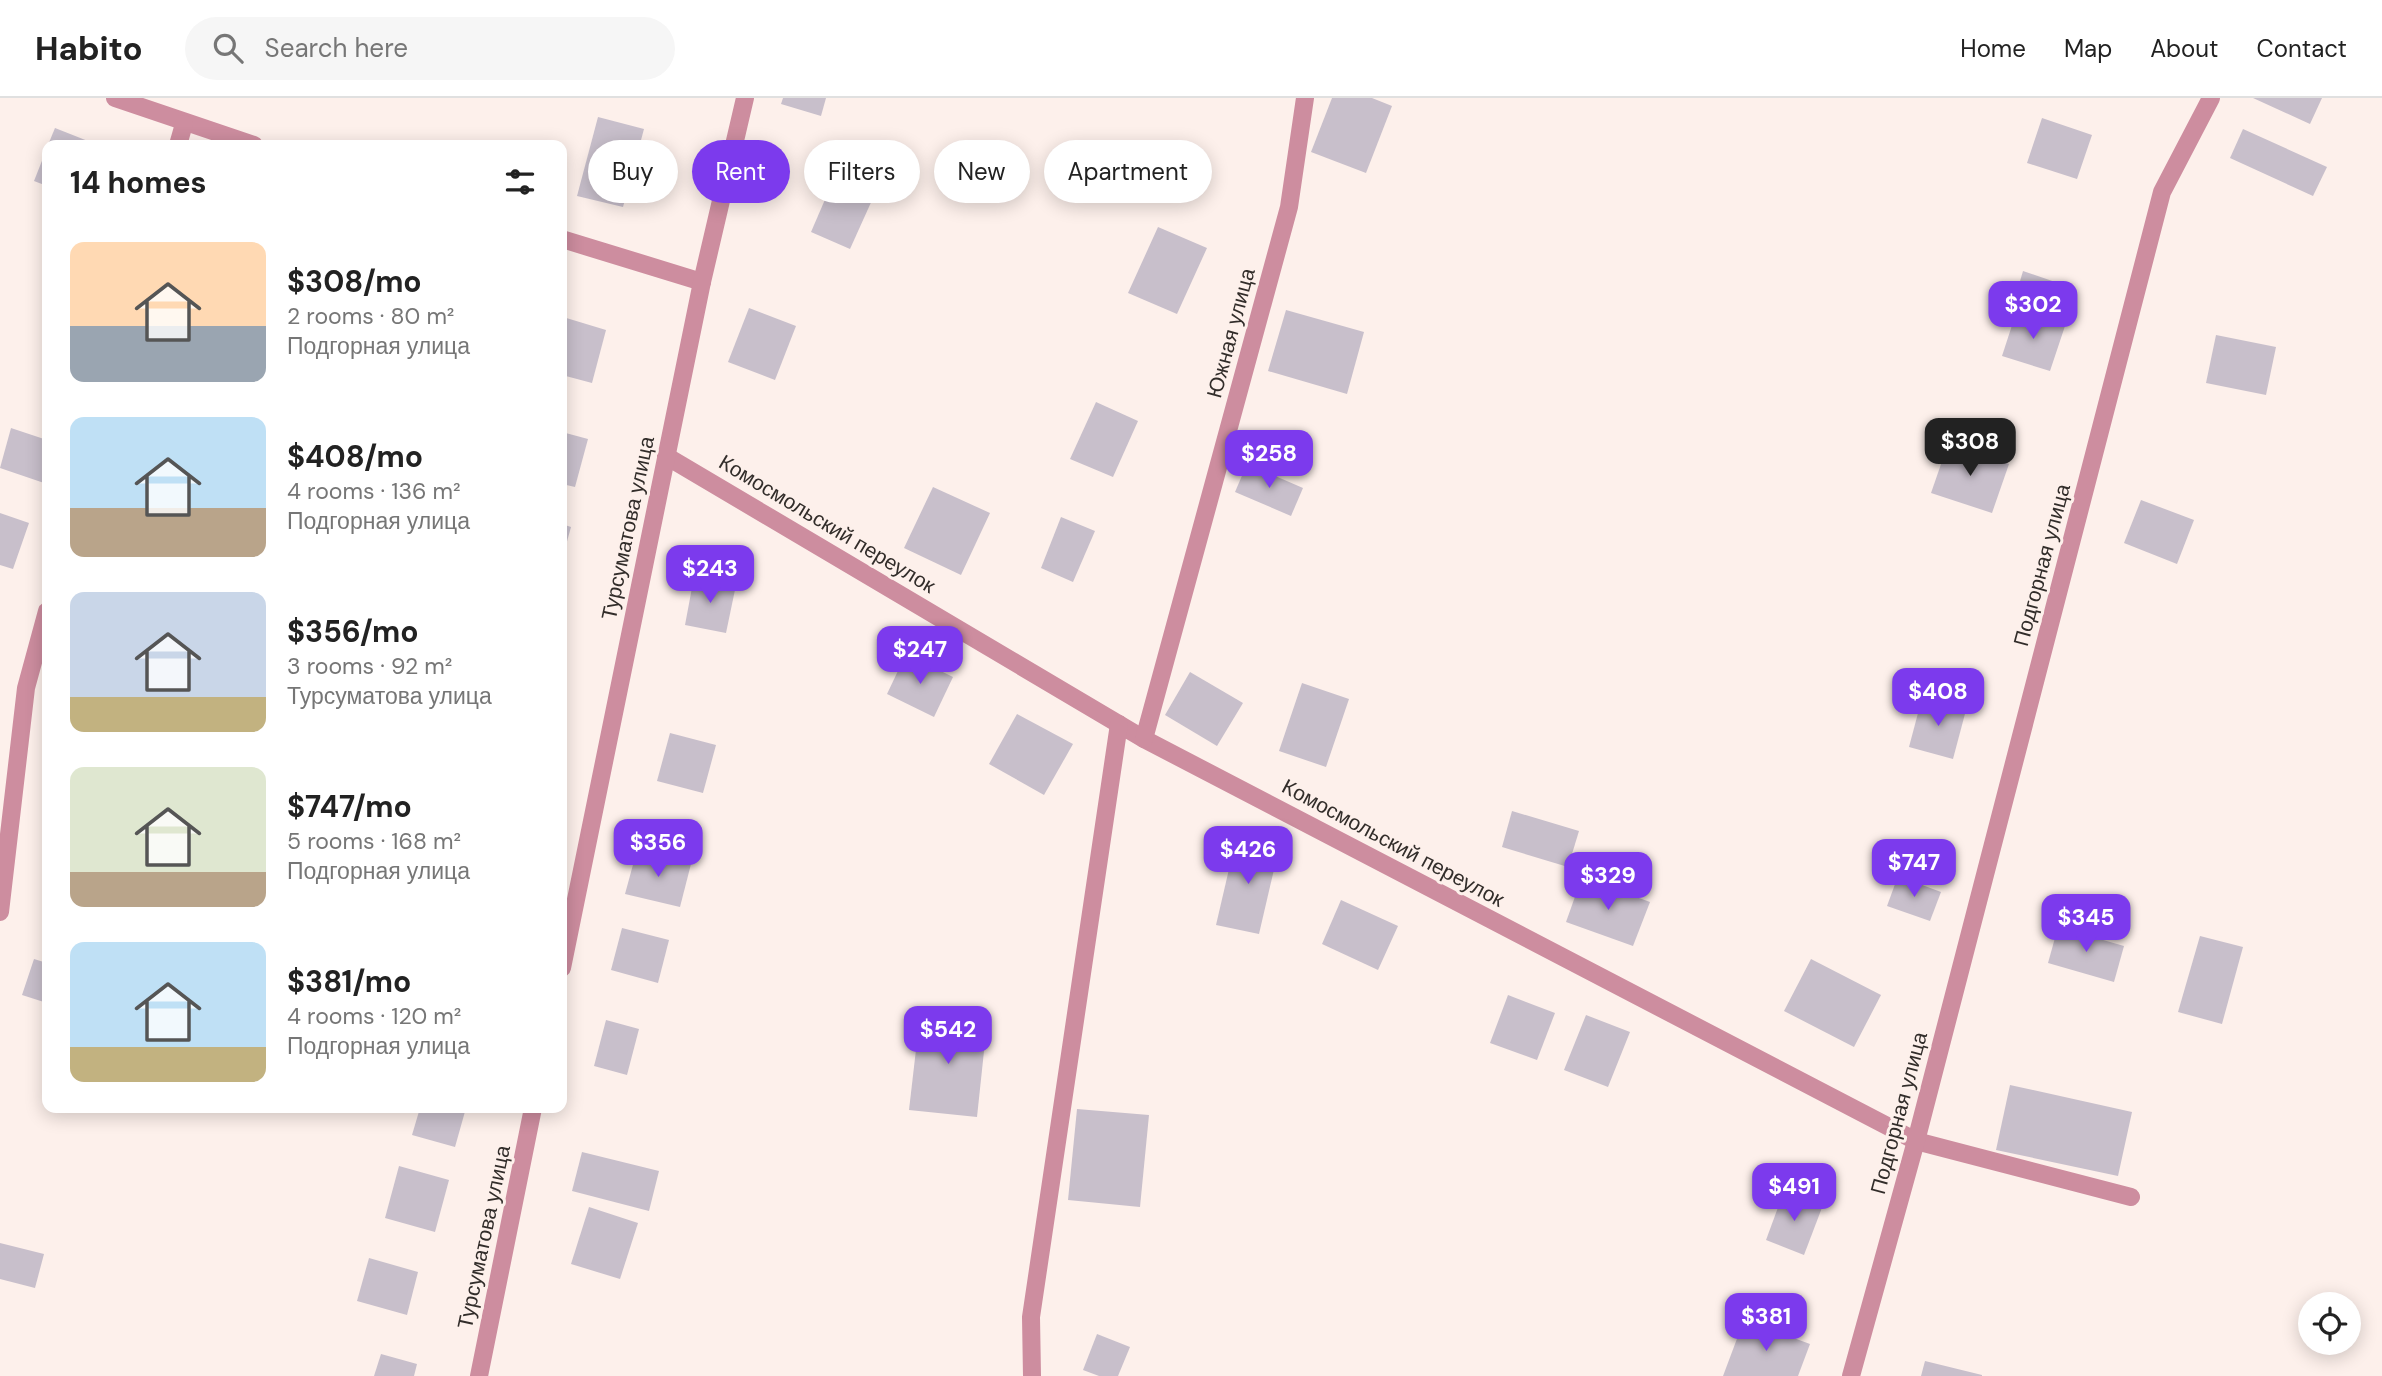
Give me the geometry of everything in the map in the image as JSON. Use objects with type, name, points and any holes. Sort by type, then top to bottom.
[{"type":"street","points":[[115,98],[184,124],[237,140]]},
{"type":"street","name":"Турсуматова улица","points":[[567,943],[702,282],[745,98]]},
{"type":"street","name":"Южная улица","points":[[1144,738],[1289,207],[1305,98]]},
{"type":"street","name":"Подгорная улица","points":[[1851,1376],[1916,1141],[2162,192],[2211,98]]},
{"type":"street","points":[[179,140],[184,124]]},
{"type":"street","points":[[567,241],[702,282]]},
{"type":"street","name":"Комосмольский переулок","points":[[666,456],[1144,738],[1916,1141],[2131,1197]]},
{"type":"street","points":[[0,912],[26,688],[42,629]]},
{"type":"street","points":[[1032,1376],[1031,1317],[1119,724]]},
{"type":"street","name":"Турсуматова улица","points":[[479,1376],[532,1113]]},
{"type":"building","points":[[783,98],[826,98],[821,116],[781,104]]},
{"type":"building","points":[[1332,98],[1372,98],[1392,106],[1366,173],[1311,152]]},
{"type":"building","points":[[2253,98],[2322,98],[2310,124]]},
{"type":"building","points":[[598,117],[644,129],[641,140],[592,140]]},
{"type":"building","points":[[2042,118],[2092,135],[2077,179],[2027,163]]},
{"type":"building","points":[[55,128],[85,140],[50,140]]},
{"type":"building","points":[[2243,129],[2327,167],[2313,196],[2230,158]]},
{"type":"building","points":[[588,155],[588,199],[577,196]]},
{"type":"building","points":[[42,161],[42,184],[34,181]]},
{"type":"building","points":[[606,203],[624,203],[623,207]]},
{"type":"building","points":[[824,203],[871,203],[850,249],[811,232]]},
{"type":"building","points":[[1158,227],[1207,248],[1177,314],[1128,293]]},
{"type":"building","points":[[2023,271],[2061,284],[2053,310],[2015,298]]},
{"type":"building","points":[[749,308],[796,326],[775,380],[728,362]]},
{"type":"building","points":[[1286,310],[1364,332],[1347,394],[1268,371]]},
{"type":"building","points":[[2017,310],[2065,326],[2050,371],[2002,356]]},
{"type":"building","points":[[567,318],[606,330],[592,383],[567,376]]},
{"type":"building","points":[[2216,335],[2276,347],[2266,395],[2206,383]]},
{"type":"building","points":[[1096,402],[1138,421],[1113,477],[1070,459]]},
{"type":"building","points":[[11,428],[42,438],[42,482],[0,468]]},
{"type":"building","points":[[567,433],[588,439],[575,487],[567,485]]},
{"type":"building","points":[[1948,444],[2009,464],[1992,513],[1931,493]]},
{"type":"building","points":[[1247,464],[1303,488],[1291,516],[1235,492]]},
{"type":"building","points":[[933,487],[990,513],[961,575],[904,548]]},
{"type":"building","points":[[2141,500],[2194,520],[2177,564],[2124,543]]},
{"type":"building","points":[[0,513],[29,523],[13,569],[0,565]]},
{"type":"building","points":[[1061,517],[1095,531],[1073,582],[1041,568]]},
{"type":"building","points":[[567,526],[571,527],[567,542]]},
{"type":"building","points":[[694,577],[736,585],[726,633],[685,625]]},
{"type":"building","points":[[906,654],[953,677],[934,717],[887,694]]},
{"type":"building","points":[[1190,672],[1243,703],[1217,746],[1165,715]]},
{"type":"building","points":[[1302,683],[1349,699],[1326,767],[1279,751]]},
{"type":"building","points":[[1922,698],[1966,710],[1953,759],[1909,747]]},
{"type":"building","points":[[1017,714],[1073,744],[1044,795],[989,764]]},
{"type":"building","points":[[670,733],[716,745],[703,793],[657,781]]},
{"type":"building","points":[[1512,811],[1579,831],[1568,867],[1502,847]]},
{"type":"building","points":[[1236,839],[1279,848],[1259,934],[1216,925]]},
{"type":"building","points":[[637,850],[691,864],[680,907],[625,894]]},
{"type":"building","points":[[1898,876],[1941,892],[1930,921],[1887,906]]},
{"type":"building","points":[[1582,877],[1650,902],[1633,946],[1566,922]]},
{"type":"building","points":[[1341,900],[1398,926],[1378,970],[1322,944]]},
{"type":"building","points":[[2058,927],[2124,946],[2114,982],[2048,963]]},
{"type":"building","points":[[622,928],[669,940],[658,983],[611,970]]},
{"type":"building","points":[[2200,936],[2243,947],[2222,1024],[2178,1012]]},
{"type":"building","points":[[34,959],[42,961],[42,1001],[22,995]]},
{"type":"building","points":[[1811,959],[1881,995],[1854,1047],[1784,1011]]},
{"type":"building","points":[[1508,995],[1555,1013],[1537,1060],[1490,1043]]},
{"type":"building","points":[[920,1015],[987,1023],[977,1117],[909,1110]]},
{"type":"building","points":[[1586,1015],[1630,1032],[1608,1087],[1564,1070]]},
{"type":"building","points":[[606,1020],[639,1029],[627,1075],[594,1066]]},
{"type":"building","points":[[2010,1085],[2132,1112],[2118,1176],[1996,1150]]},
{"type":"building","points":[[1077,1109],[1149,1115],[1140,1207],[1068,1200]]},
{"type":"building","points":[[419,1113],[465,1113],[455,1147],[412,1135]]},
{"type":"building","points":[[582,1152],[659,1171],[649,1211],[572,1191]]},
{"type":"building","points":[[399,1166],[449,1180],[435,1232],[385,1218]]},
{"type":"building","points":[[1784,1191],[1823,1205],[1804,1255],[1766,1240]]},
{"type":"building","points":[[589,1207],[638,1223],[620,1279],[571,1264]]},
{"type":"building","points":[[0,1243],[44,1254],[35,1288],[0,1279]]},
{"type":"building","points":[[369,1258],[418,1272],[407,1315],[357,1301]]},
{"type":"building","points":[[1744,1320],[1810,1344],[1798,1376],[1723,1376]]},
{"type":"building","points":[[1097,1334],[1130,1347],[1118,1376],[1099,1376],[1083,1370]]},
{"type":"building","points":[[381,1354],[417,1364],[414,1376],[374,1376]]},
{"type":"building","points":[[1925,1361],[1982,1375],[1982,1376],[1921,1376]]}]
